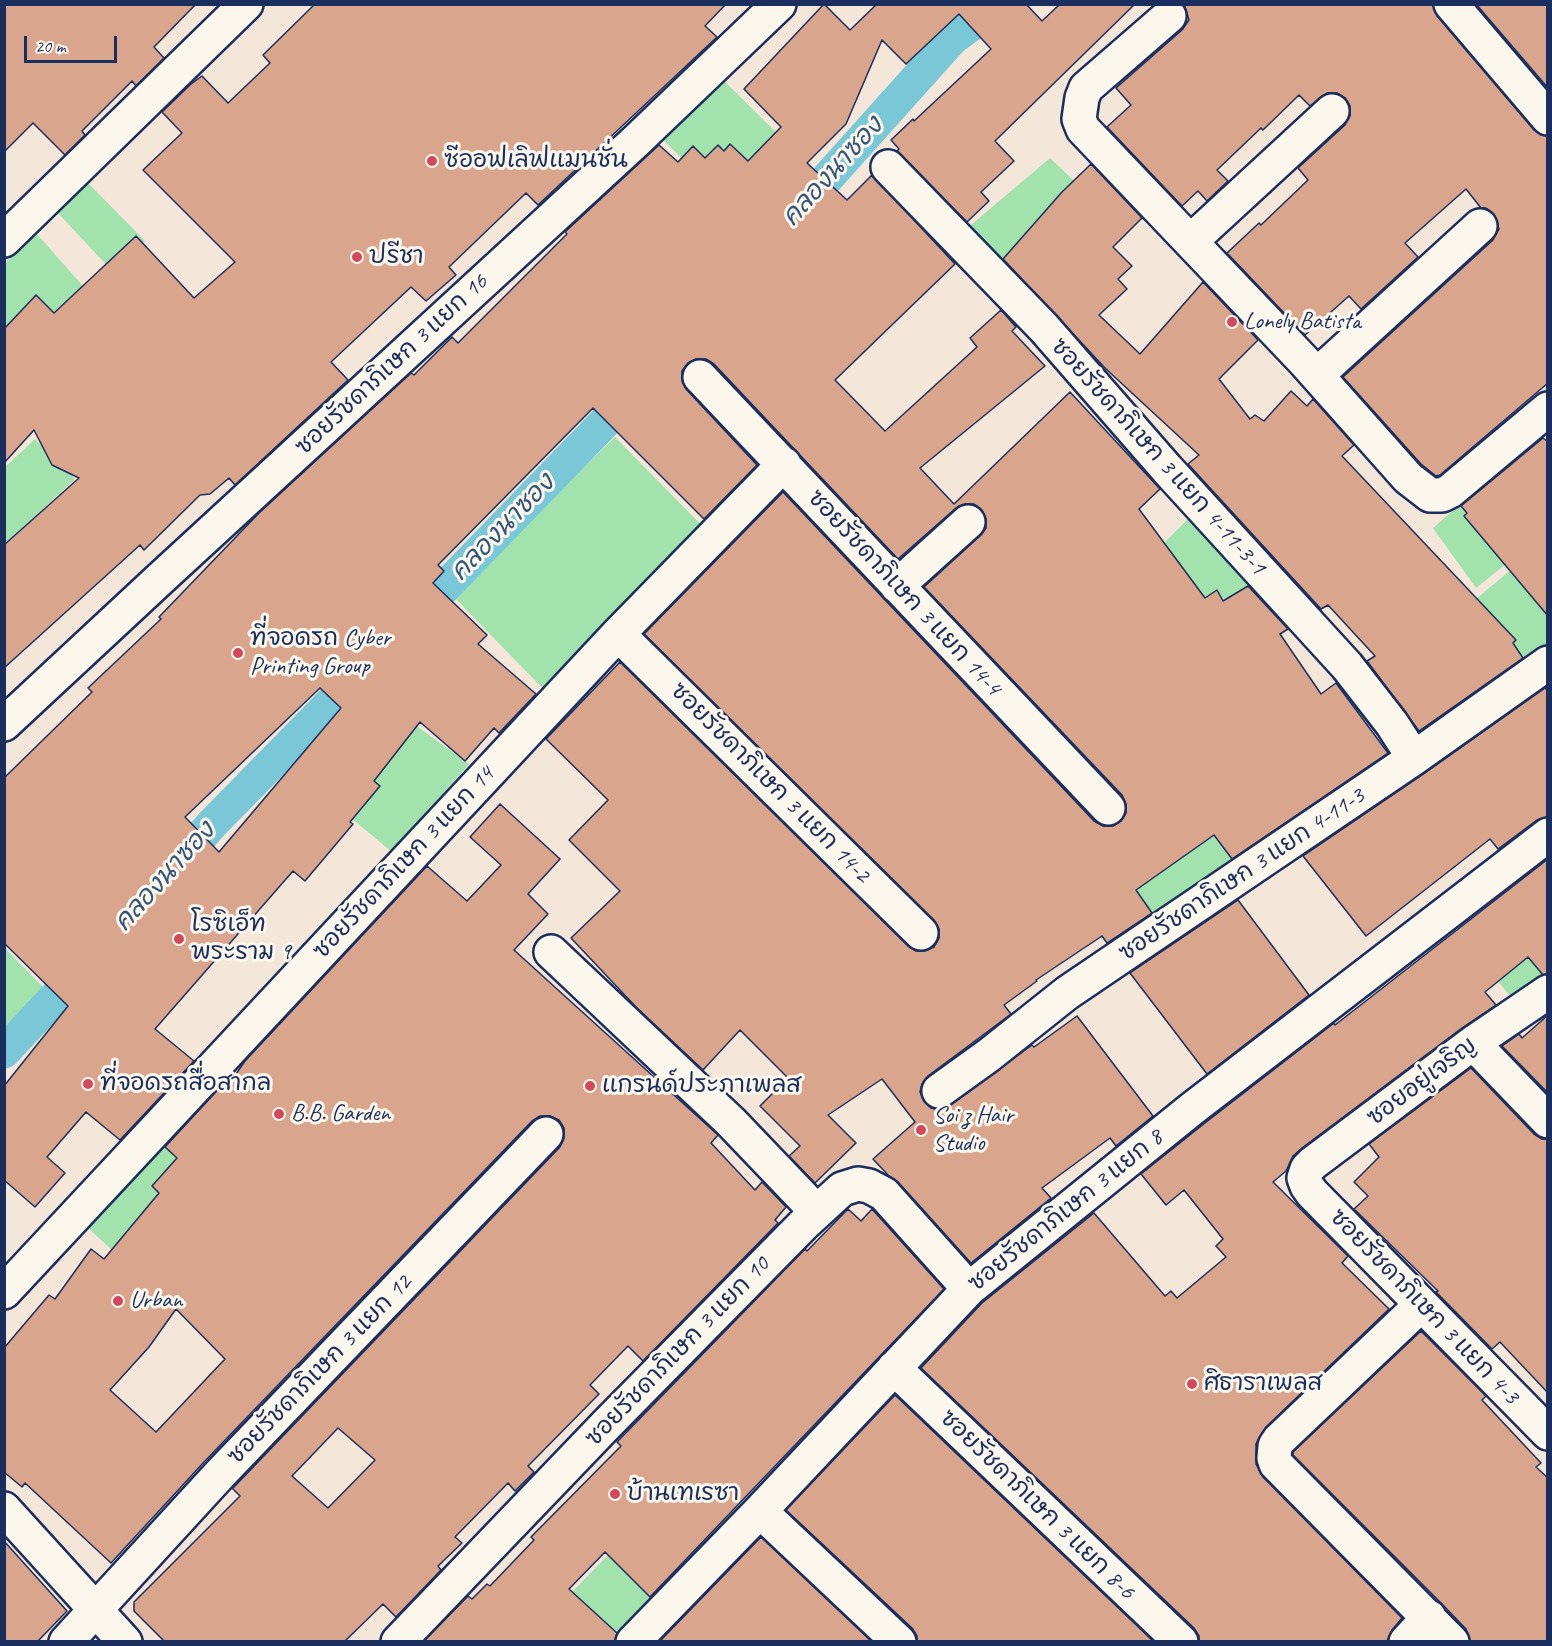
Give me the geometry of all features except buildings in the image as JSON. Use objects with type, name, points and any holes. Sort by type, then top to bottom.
[{"type":"street","points":[[4,240],[246,4]]},
{"type":"street","name":"ซอยรัชดาภิเษก 3 แยก 16","points":[[4,724],[636,141],[780,4]]},
{"type":"street","points":[[1451,4],[1548,118]]},
{"type":"street","points":[[1168,16],[1086,88],[1079,119],[1083,129],[1317,375],[1408,478],[1430,495],[1442,495],[1450,491],[1548,410]]},
{"type":"street","points":[[1191,241],[1332,111]]},
{"type":"street","name":"ซอยรัชดาภิเษก 3 แยก 4-11-3-1","points":[[888,167],[1044,328],[1167,469],[1347,666],[1392,724],[1414,758]]},
{"type":"street","points":[[1317,375],[1480,226]]},
{"type":"street","name":"ซอยรัชดาภิเษก 3 แยก 14-4","points":[[700,377],[1108,808]]},
{"type":"street","name":"ซอยรัชดาภิเษก 3 แยก 14","points":[[4,1292],[618,634],[784,465]]},
{"type":"street","points":[[897,586],[968,522]]},
{"type":"street","name":"ซอยรัชดาภิเษก 3 แยก 14-2","points":[[618,634],[921,933]]},
{"type":"street","name":"ซอยรัชดาภิเษก 3 แยก 4-11-3","points":[[939,1091],[989,1055],[1067,993],[1414,758],[1548,663]]},
{"type":"street","name":"ซอยรัชดาภิเษก 3 แยก 8","points":[[633,1641],[760,1511],[969,1289],[1178,1120],[1548,835]]},
{"type":"street","points":[[551,952],[731,1122],[817,1212]]},
{"type":"street","name":"ซอยอยู่เจริญ","points":[[1305,1178],[1306,1169],[1313,1163],[1473,1043],[1548,992]]},
{"type":"street","points":[[1473,1043],[1548,1121]]},
{"type":"street","name":"ซอยรัชดาภิเษก 3 แยก 12","points":[[66,1641],[220,1474],[546,1134]]},
{"type":"street","name":"ซอยรัชดาภิเษก 3 แยก 4-3","points":[[1305,1178],[1312,1193],[1548,1433]]},
{"type":"street","name":"ซอยรัชดาภิเษก 3 แยก 10","points":[[398,1641],[591,1441],[842,1189],[858,1184],[869,1186],[884,1194],[969,1289]]},
{"type":"street","points":[[1421,1305],[1279,1440],[1273,1452],[1276,1464],[1452,1641]]},
{"type":"street","name":"ซอยรัชดาภิเษก 3 แยก 8-6","points":[[894,1368],[1180,1641]]},
{"type":"street","points":[[4,1509],[125,1641]]},
{"type":"street","points":[[760,1511],[899,1641]]},
{"type":"street","points":[[1406,1641],[1429,1617]]},
{"type":"green space","points":[[722,79],[782,138],[723,199],[663,140]]},
{"type":"green space","points":[[1050,158],[1086,192],[1009,273],[971,225]]},
{"type":"green space","points":[[88,183],[145,241],[113,272],[58,213]]},
{"type":"green space","points":[[35,232],[83,286],[15,345],[5,334],[5,264]]},
{"type":"green space","points":[[615,437],[708,532],[550,696],[452,595]]},
{"type":"green space","points":[[35,439],[75,479],[5,544],[5,467]]},
{"type":"green space","points":[[1504,467],[1536,508],[1511,560],[1476,588],[1433,528]]},
{"type":"green space","points":[[1194,513],[1266,589],[1219,623],[1160,547]]},
{"type":"green space","points":[[1513,568],[1547,603],[1547,653],[1471,703],[1455,680],[1476,599]]},
{"type":"green space","points":[[414,724],[469,764],[392,852],[346,814]]},
{"type":"green space","points":[[1217,826],[1243,860],[1116,952],[1069,908]]},
{"type":"green space","points":[[5,948],[48,992],[5,1040]]},
{"type":"green space","points":[[1529,954],[1547,977],[1515,1002],[1496,979]]},
{"type":"green space","points":[[159,1141],[208,1186],[131,1268],[83,1223]]},
{"type":"green space","points":[[612,1551],[658,1596],[618,1637],[572,1592]]},
{"type":"waterway","name":"คลองนาซอง","points":[[796,213],[952,39],[1000,4]]},
{"type":"waterway","name":"คลองนาซอง","points":[[410,623],[637,389]]},
{"type":"waterway","name":"คลองนาซอง","points":[[172,869],[213,823],[365,668]]},
{"type":"waterway","name":"คลองนาซอง","points":[[4,1052],[87,963]]},
{"type":"place","name":"ซีออฟเลิฟแมนชั่น","points":[[432,161]]},
{"type":"place","name":"ปรีชา","points":[[357,257]]},
{"type":"place","name":"Lonely Batista","points":[[1232,322]]},
{"type":"place","name":"ที่จอดรถ Cyber Printing Group","points":[[238,653]]},
{"type":"place","name":"โรซิเอ็ท พระราม 9","points":[[179,939]]},
{"type":"place","name":"ที่จอดรถสื่อสากล","points":[[88,1084]]},
{"type":"place","name":"แกรนด์ประภาเพลส","points":[[590,1086]]},
{"type":"place","name":"B.B. Garden","points":[[279,1114]]},
{"type":"place","name":"Soi ʒ Hair Studio","points":[[921,1130]]},
{"type":"place","name":"Urban","points":[[118,1301]]},
{"type":"place","name":"ศิธาราเพลส","points":[[1192,1384]]},
{"type":"place","name":"บ้านเทเรซา","points":[[615,1494]]}]
